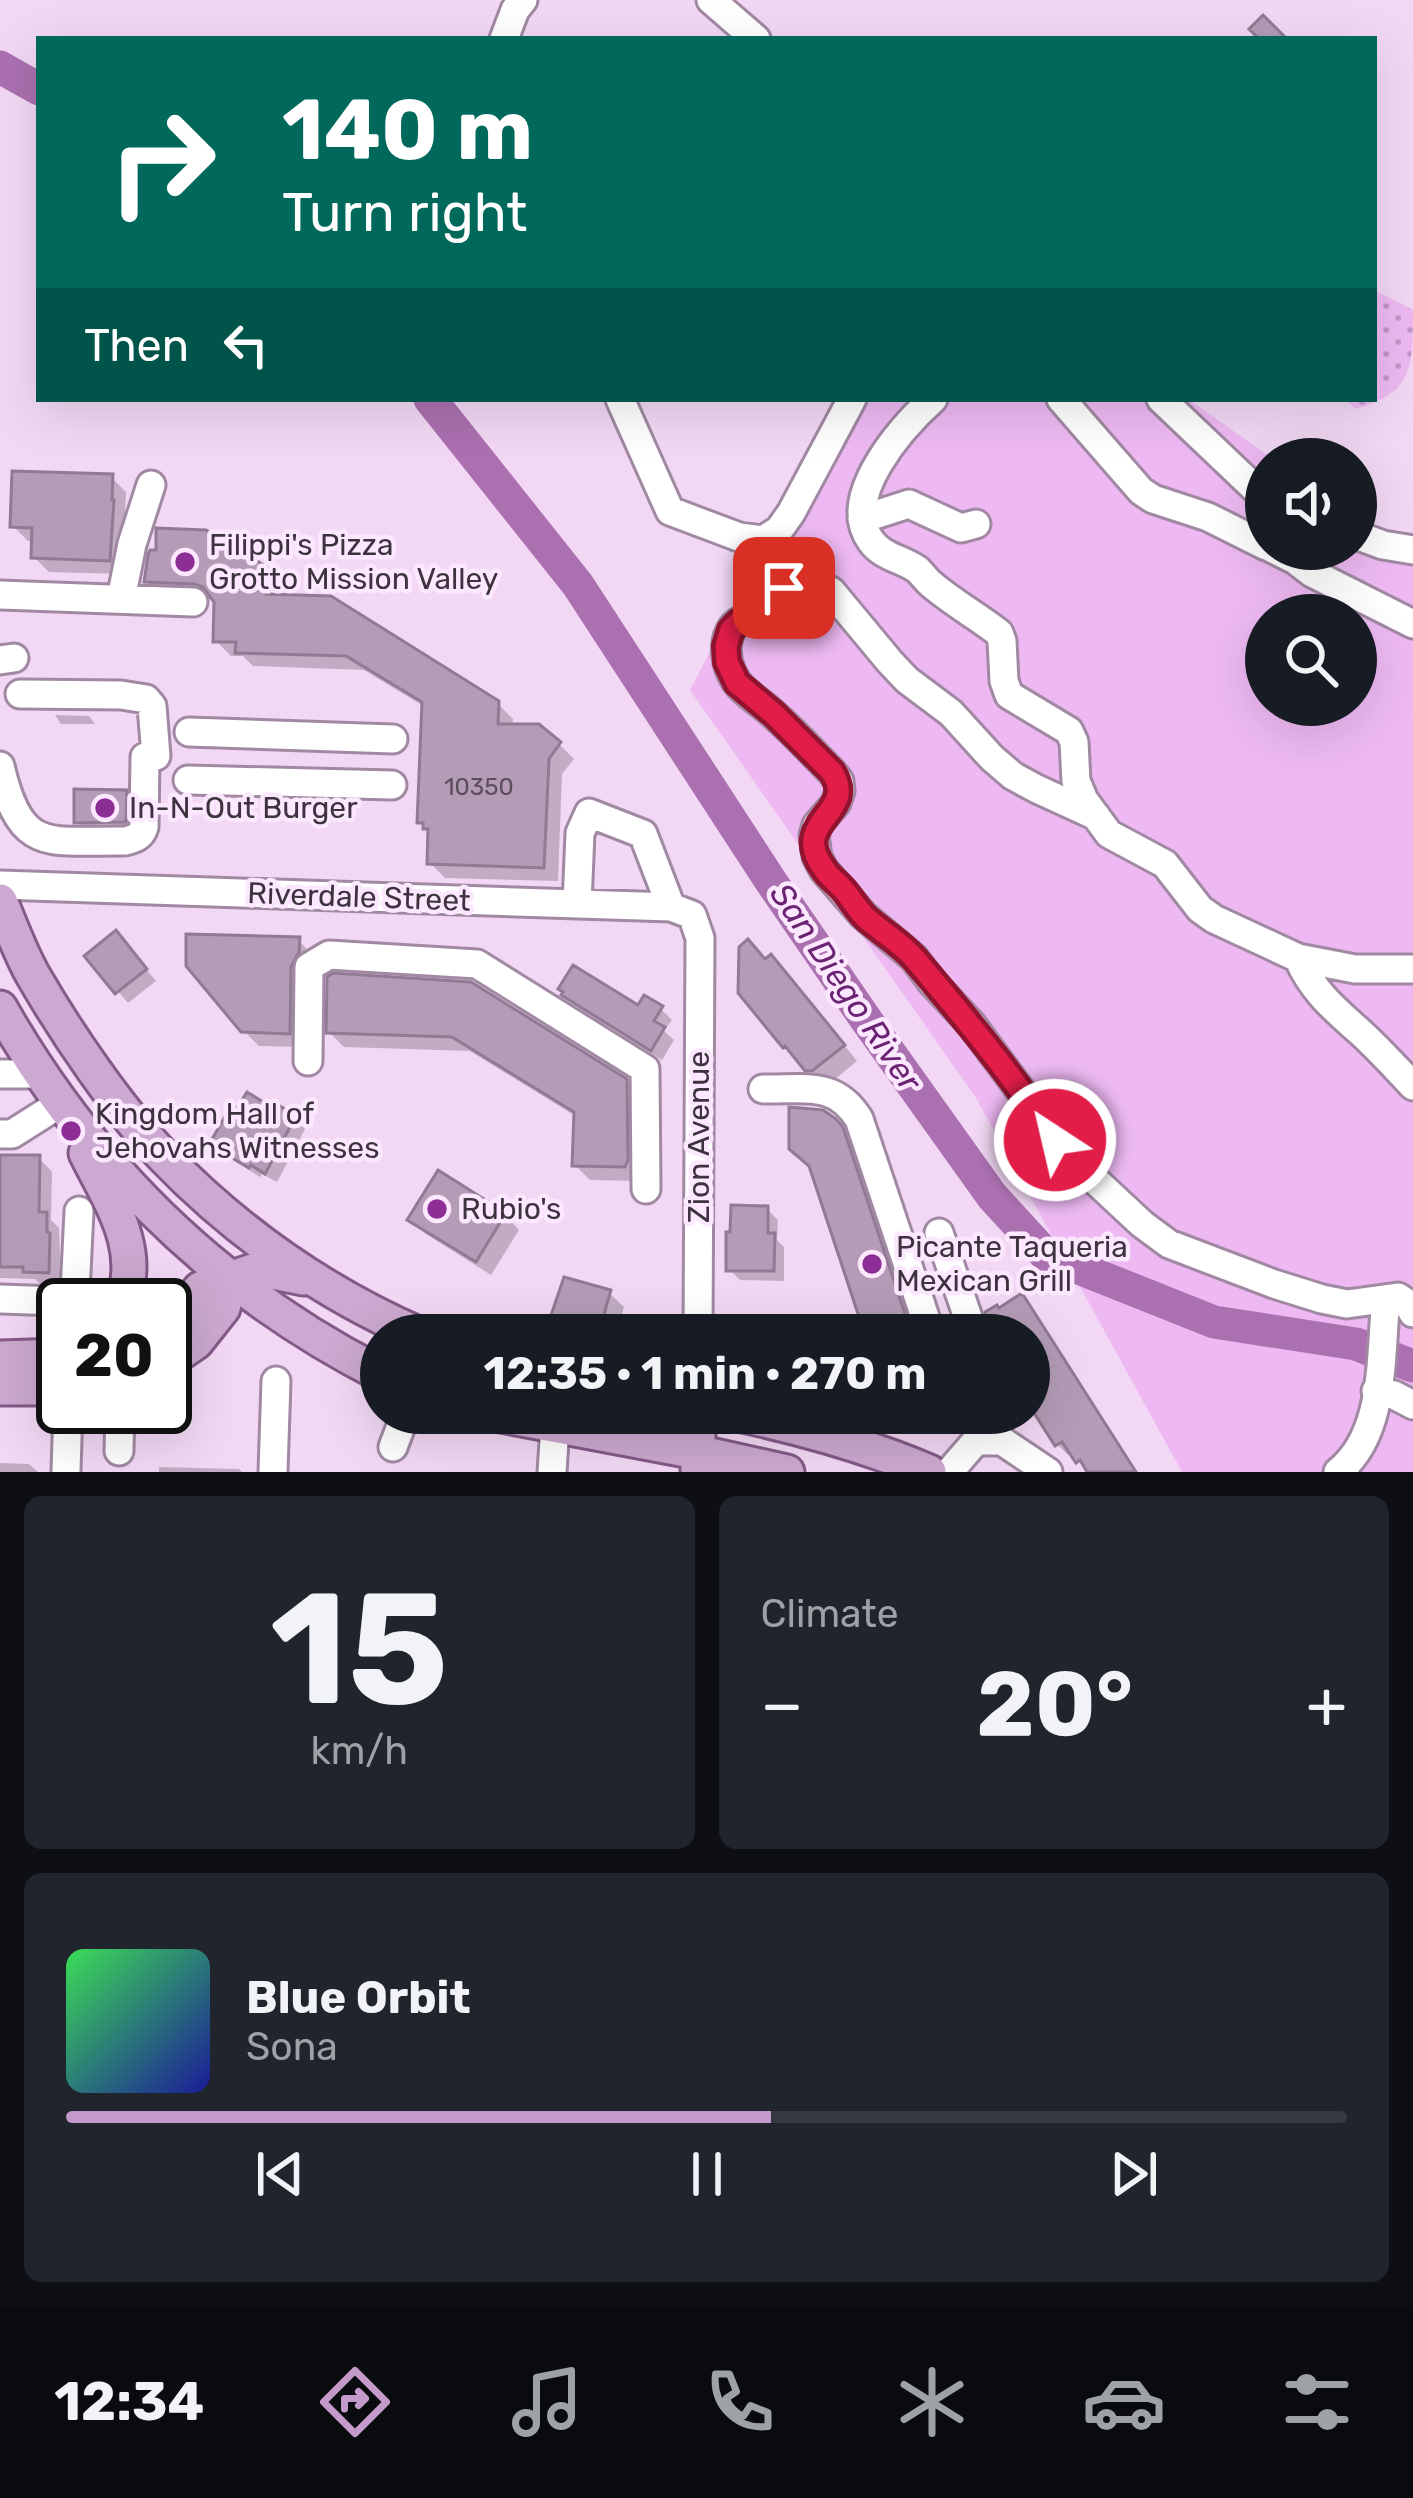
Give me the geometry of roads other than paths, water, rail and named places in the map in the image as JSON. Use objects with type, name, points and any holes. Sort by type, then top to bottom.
[{"type":"main road","points":[[0,901],[32,974],[100,1078],[163,1156],[218,1241],[230,1278],[223,1308],[192,1345]]},
{"type":"main road","points":[[0,1008],[61,1103],[145,1205],[184,1242],[284,1318],[360,1362]]},
{"type":"main road","points":[[61,1103],[124,1231],[130,1278]]},
{"type":"main road","points":[[163,1156],[252,1236],[375,1314]]},
{"type":"main road","points":[[192,1299],[200,1288],[259,1268],[317,1281]]},
{"type":"main road","points":[[0,1358],[36,1357]]},
{"type":"main road","points":[[0,1388],[36,1388]]},
{"type":"main road","points":[[587,1434],[698,1462],[788,1472]]},
{"type":"main road","points":[[819,1434],[928,1472]]},
{"type":"street","points":[[711,0],[753,36]]},
{"type":"street","points":[[505,36],[517,2]]},
{"type":"street","points":[[621,402],[670,511],[739,537],[763,540],[779,530],[791,513],[850,402]]},
{"type":"street","points":[[930,402],[881,456],[860,511],[869,538],[999,633],[1009,695],[1072,736],[1076,781],[1109,834],[1165,864],[1186,893],[1214,919],[1298,958],[1355,969],[1413,969]]},
{"type":"street","points":[[1064,402],[1141,491],[1245,535]]},
{"type":"street","points":[[1164,402],[1245,479]]},
{"type":"street","points":[[121,599],[151,485]]},
{"type":"street","points":[[862,519],[909,504],[961,528],[976,524]]},
{"type":"street","points":[[1377,542],[1413,550]]},
{"type":"street","points":[[1308,570],[1413,624]]},
{"type":"street","points":[[1096,816],[1013,776],[951,713],[907,680],[831,591],[799,585],[784,588],[758,615],[731,630],[727,662],[737,683],[838,781],[836,803],[814,835],[824,870],[863,916],[914,958],[973,1025],[1069,1156],[1169,1244],[1322,1298],[1395,1308],[1375,1412],[1357,1454],[1338,1472]]},
{"type":"street","points":[[0,595],[193,602]]},
{"type":"street","points":[[0,766],[8,800],[36,836],[124,841],[142,833],[152,706],[146,699],[20,694]]},
{"type":"street","points":[[189,732],[393,739]]},
{"type":"street","points":[[188,780],[392,785]]},
{"type":"street","points":[[577,904],[580,832],[589,813],[643,834],[671,907]]},
{"type":"street","name":"Riverdale Street","points":[[0,885],[671,907]]},
{"type":"street","name":"Zion Avenue","points":[[671,907],[692,915],[700,938],[698,1314]]},
{"type":"street","points":[[308,1061],[310,967],[329,955],[477,964],[645,1069],[646,1189]]},
{"type":"street","points":[[1298,958],[1325,1002],[1413,1086]]},
{"type":"street","points":[[0,1074],[41,1074]]},
{"type":"street","points":[[763,1089],[831,1091],[849,1103],[859,1119],[925,1314]]},
{"type":"street","points":[[0,1134],[12,1134],[61,1103]]},
{"type":"street","points":[[0,1299],[57,1301],[75,1293],[79,1210]]},
{"type":"street","points":[[939,1233],[967,1314]]},
{"type":"street","points":[[273,1472],[276,1381]]},
{"type":"street","points":[[1377,1387],[1413,1405]]},
{"type":"street","points":[[66,1472],[67,1434]]},
{"type":"street","points":[[119,1434],[119,1450]]},
{"type":"street","points":[[392,1447],[397,1434]]},
{"type":"street","points":[[552,1472],[554,1434]]},
{"type":"street","points":[[949,1472],[976,1441],[988,1434]]},
{"type":"street","points":[[1008,1434],[1048,1472]]},
{"type":"waterway","name":"San Diego River","points":[[0,67],[36,87]]},
{"type":"waterway","name":"San Diego River","points":[[432,402],[578,585],[867,1021],[992,1196],[1046,1255],[1214,1322],[1356,1344],[1413,1366]]},
{"type":"place","name":"Filippi's Pizza Grotto Mission Valley","points":[[185,562]]},
{"type":"place","name":"In-N-Out Burger","points":[[105,808]]},
{"type":"place","name":"Kingdom Hall of Jehovahs Witnesses","points":[[71,1131]]},
{"type":"place","name":"Rubio's","points":[[437,1209]]},
{"type":"place","name":"Picante Taqueria Mexican Grill","points":[[872,1264]]}]
